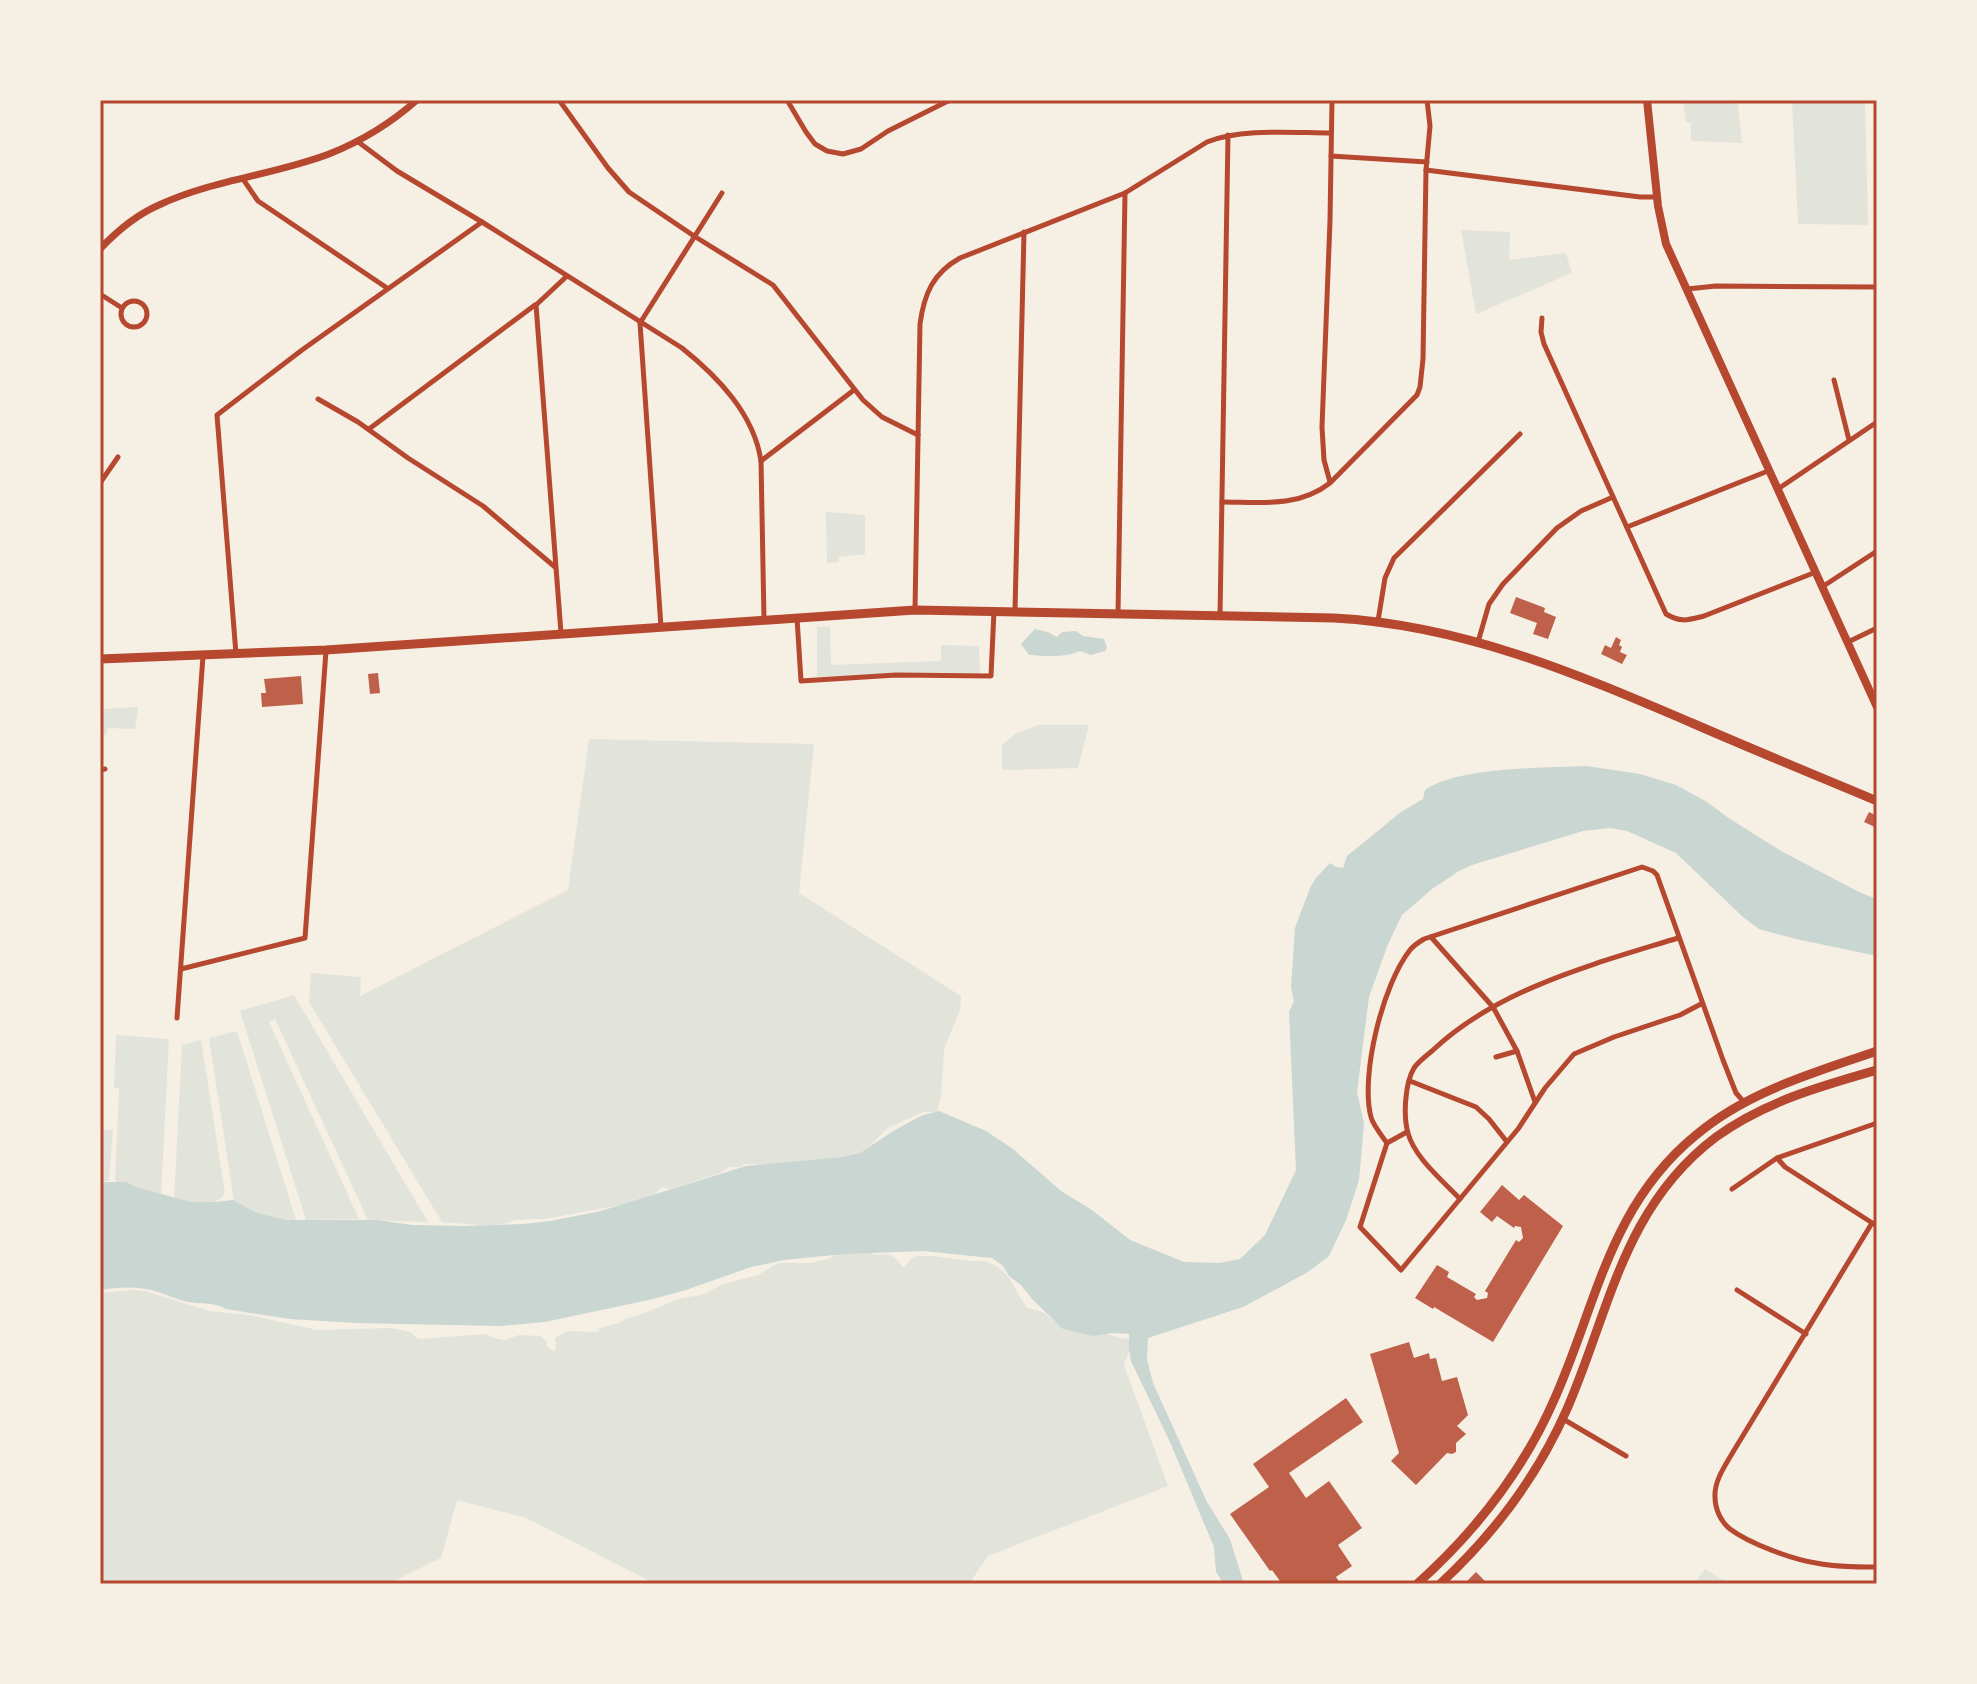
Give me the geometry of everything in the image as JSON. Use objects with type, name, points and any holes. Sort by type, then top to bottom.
[{"type":"main road","points":[[1647,100],[1657,197],[1666,244],[1877,707]]},
{"type":"main road","points":[[100,659],[326,650],[915,610],[1378,621],[1417,627],[1574,673],[1877,801]]},
{"type":"main road","points":[[1417,1584],[1484,1515],[1536,1437],[1561,1384],[1609,1253],[1637,1201],[1658,1173],[1686,1143],[1744,1102],[1793,1080],[1877,1051]]},
{"type":"main road","points":[[1440,1584],[1509,1507],[1546,1450],[1580,1377],[1633,1237],[1655,1202],[1684,1166],[1716,1137],[1757,1112],[1809,1090],[1877,1070]]},
{"type":"street","points":[[100,249],[133,219],[158,205],[314,159],[386,125],[417,100]]},
{"type":"street","points":[[559,100],[629,192],[773,285],[854,390],[882,417],[918,435]]},
{"type":"street","points":[[787,100],[815,144],[827,151],[843,154],[861,149],[888,131],[950,100]]},
{"type":"street","points":[[1330,483],[1324,460],[1322,427],[1332,100]]},
{"type":"street","points":[[1222,502],[1304,499],[1317,493],[1417,395],[1423,359],[1430,126],[1427,100]]},
{"type":"street","points":[[915,610],[920,324],[926,293],[940,272],[960,258],[1125,193],[1207,142],[1228,135],[1331,133]]},
{"type":"street","points":[[1220,616],[1228,135]]},
{"type":"street","points":[[357,141],[397,171],[682,348],[706,367],[751,424],[758,440],[764,619]]},
{"type":"street","points":[[1331,156],[1657,197]]},
{"type":"street","points":[[243,179],[258,201],[387,288]]},
{"type":"street","points":[[661,627],[640,323],[722,193]]},
{"type":"street","points":[[1118,614],[1125,193]]},
{"type":"street","points":[[236,655],[217,415],[387,288],[482,222]]},
{"type":"street","points":[[1015,612],[1024,232]]},
{"type":"street","points":[[369,429],[536,305],[567,276]]},
{"type":"street","points":[[1686,289],[1716,286],[1877,287]]},
{"type":"street","points":[[100,294],[122,308]]},
{"type":"street","points":[[128,302],[142,303],[147,311],[144,324],[136,328],[127,326],[122,319],[122,308],[128,302]]},
{"type":"street","points":[[536,305],[561,634]]},
{"type":"street","points":[[1542,318],[1544,344],[1666,614],[1676,620],[1704,616],[1816,572]]},
{"type":"street","points":[[1834,380],[1849,440]]},
{"type":"street","points":[[761,461],[854,390]]},
{"type":"street","points":[[318,399],[369,429],[483,506],[556,568]]},
{"type":"street","points":[[1778,489],[1877,422]]},
{"type":"street","points":[[1378,621],[1385,578],[1394,558],[1520,434]]},
{"type":"street","points":[[100,483],[118,457]]},
{"type":"street","points":[[1627,527],[1769,470]]},
{"type":"street","points":[[1477,643],[1489,604],[1503,584],[1557,528],[1581,511],[1613,497]]},
{"type":"street","points":[[1822,587],[1877,551]]},
{"type":"street","points":[[797,617],[801,681],[896,675],[991,676],[994,611]]},
{"type":"street","points":[[1847,642],[1877,628]]},
{"type":"street","points":[[181,969],[305,938],[326,650]]},
{"type":"street","points":[[177,1018],[203,656]]},
{"type":"street","points":[[1387,1143],[1371,1118],[1369,1072],[1375,1036],[1396,973],[1411,948],[1431,937],[1642,867],[1657,875],[1701,1004],[1736,1093],[1744,1102]]},
{"type":"street","points":[[1431,937],[1493,1007],[1517,1051],[1535,1102]]},
{"type":"street","points":[[1460,1199],[1415,1150],[1407,1132],[1404,1101],[1414,1068],[1441,1042],[1508,998],[1678,938]]},
{"type":"street","points":[[1407,1132],[1387,1143],[1360,1227],[1401,1270],[1507,1142],[1567,1060],[1614,1037],[1680,1015],[1701,1004]]},
{"type":"street","points":[[1496,1057],[1517,1051]]},
{"type":"street","points":[[1410,1081],[1476,1107],[1507,1142]]},
{"type":"street","points":[[1732,1189],[1777,1158],[1877,1123]]},
{"type":"street","points":[[1777,1158],[1785,1167],[1875,1224],[1726,1464],[1716,1486],[1716,1508],[1730,1529],[1766,1549],[1812,1563],[1877,1567]]},
{"type":"street","points":[[1737,1290],[1806,1334]]},
{"type":"street","points":[[1562,1419],[1626,1456]]},
{"type":"shaded area","points":[[1683,100],[1732,100],[1733,104],[1738,104],[1742,143],[1691,141],[1691,123],[1686,122]]},
{"type":"shaded area","points":[[1792,100],[1865,100],[1868,225],[1798,224]]},
{"type":"shaded area","points":[[1461,230],[1510,232],[1509,260],[1566,253],[1572,273],[1476,314]]},
{"type":"shaded area","points":[[826,512],[865,515],[865,554],[839,557],[839,562],[827,563]]},
{"type":"shaded area","points":[[830,626],[831,665],[941,661],[941,645],[979,646],[980,673],[817,677],[817,627]]},
{"type":"shaded area","points":[[1035,629],[1057,637],[1062,632],[1076,631],[1083,636],[1104,639],[1107,648],[1091,655],[1080,651],[1061,656],[1029,655],[1021,644]]},
{"type":"shaded area","points":[[138,707],[135,729],[108,728],[106,735],[100,735],[100,709]]},
{"type":"shaded area","points":[[1038,725],[1089,725],[1078,768],[1002,770],[1002,745],[1015,734]]},
{"type":"shaded area","points":[[589,739],[814,744],[799,893],[961,996],[960,1010],[944,1049],[937,1112],[923,1112],[888,1128],[865,1150],[853,1156],[782,1165],[745,1164],[730,1167],[670,1189],[662,1187],[652,1197],[545,1219],[515,1220],[490,1226],[442,1222],[309,1002],[311,973],[361,977],[360,996],[568,890]]},
{"type":"shaded area","points":[[1586,766],[1640,774],[1676,785],[1781,851],[1877,899],[1877,956],[1759,929],[1676,853],[1627,831],[1610,828],[1583,831],[1472,865],[1432,889],[1402,915],[1369,997],[1357,1092],[1364,1123],[1359,1180],[1346,1220],[1329,1256],[1308,1272],[1243,1307],[1148,1338],[1147,1359],[1153,1383],[1207,1502],[1230,1539],[1244,1584],[1224,1584],[1216,1572],[1214,1547],[1170,1442],[1131,1361],[1129,1334],[1093,1336],[1063,1329],[992,1258],[923,1251],[784,1260],[751,1267],[653,1299],[545,1322],[500,1326],[290,1319],[188,1302],[143,1289],[100,1290],[100,1182],[126,1182],[191,1202],[233,1200],[257,1213],[287,1220],[377,1220],[412,1225],[465,1226],[523,1224],[601,1211],[746,1166],[860,1153],[921,1116],[939,1111],[986,1131],[1013,1149],[1061,1191],[1092,1210],[1130,1240],[1184,1262],[1220,1263],[1240,1259],[1265,1235],[1296,1170],[1289,1012],[1294,1001],[1291,988],[1295,928],[1316,878],[1330,863],[1343,868],[1347,856],[1401,812],[1423,799],[1425,790],[1440,782],[1502,770]]},
{"type":"shaded area","points":[[294,995],[428,1222],[368,1220],[275,1019],[269,1022],[359,1219],[306,1220],[240,1011]]},
{"type":"shaded area","points":[[237,1031],[296,1220],[256,1216],[234,1201],[209,1038]]},
{"type":"shaded area","points":[[116,1035],[169,1039],[161,1196],[118,1184],[115,1180],[119,1088],[114,1088]]},
{"type":"shaded area","points":[[201,1040],[225,1193],[214,1202],[202,1204],[174,1200],[182,1045]]},
{"type":"shaded area","points":[[100,1129],[113,1130],[109,1181],[100,1181]]},
{"type":"shaded area","points":[[843,1249],[865,1250],[875,1255],[888,1254],[904,1268],[917,1256],[985,1261],[1008,1276],[1026,1307],[1043,1312],[1062,1327],[1130,1339],[1131,1347],[1124,1365],[1168,1486],[988,1556],[969,1584],[656,1584],[526,1518],[457,1500],[441,1558],[388,1584],[100,1584],[100,1293],[145,1291],[210,1311],[249,1315],[317,1330],[391,1328],[411,1332],[420,1339],[484,1334],[505,1340],[519,1335],[540,1336],[553,1351],[556,1348],[555,1338],[567,1331],[598,1332],[600,1328],[681,1298],[701,1295],[726,1283],[758,1275],[778,1263],[810,1263],[831,1258]]},
{"type":"shaded area","points":[[1705,1569],[1729,1584],[1694,1584]]},
{"type":"building","points":[[1516,597],[1545,608],[1544,612],[1556,617],[1548,639],[1533,634],[1537,623],[1510,613]]},
{"type":"building","points":[[1616,637],[1621,640],[1620,652],[1627,655],[1622,664],[1601,654],[1605,645],[1611,648]]},
{"type":"building","points":[[378,673],[380,693],[370,694],[368,674]]},
{"type":"building","points":[[301,676],[303,704],[262,707],[261,693],[266,693],[264,679]]},
{"type":"building","points":[[1869,812],[1877,816],[1877,828],[1864,822]]},
{"type":"building","points":[[1502,1185],[1519,1200],[1524,1195],[1563,1226],[1493,1342],[1415,1298],[1437,1265],[1449,1272],[1447,1277],[1476,1294],[1474,1297],[1477,1300],[1487,1298],[1485,1291],[1516,1240],[1519,1242],[1523,1238],[1521,1227],[1514,1228],[1497,1216],[1492,1222],[1480,1212]]},
{"type":"building","points":[[1409,1342],[1414,1358],[1429,1353],[1430,1359],[1436,1358],[1442,1381],[1457,1377],[1468,1415],[1457,1426],[1466,1434],[1456,1443],[1456,1452],[1447,1453],[1416,1485],[1391,1461],[1399,1453],[1370,1354]]},
{"type":"building","points":[[1346,1398],[1363,1422],[1289,1473],[1306,1498],[1329,1481],[1362,1528],[1338,1545],[1352,1566],[1336,1577],[1338,1584],[1282,1584],[1230,1514],[1269,1487],[1253,1464]]},
{"type":"building","points":[[1476,1572],[1488,1584],[1464,1584]]}]
